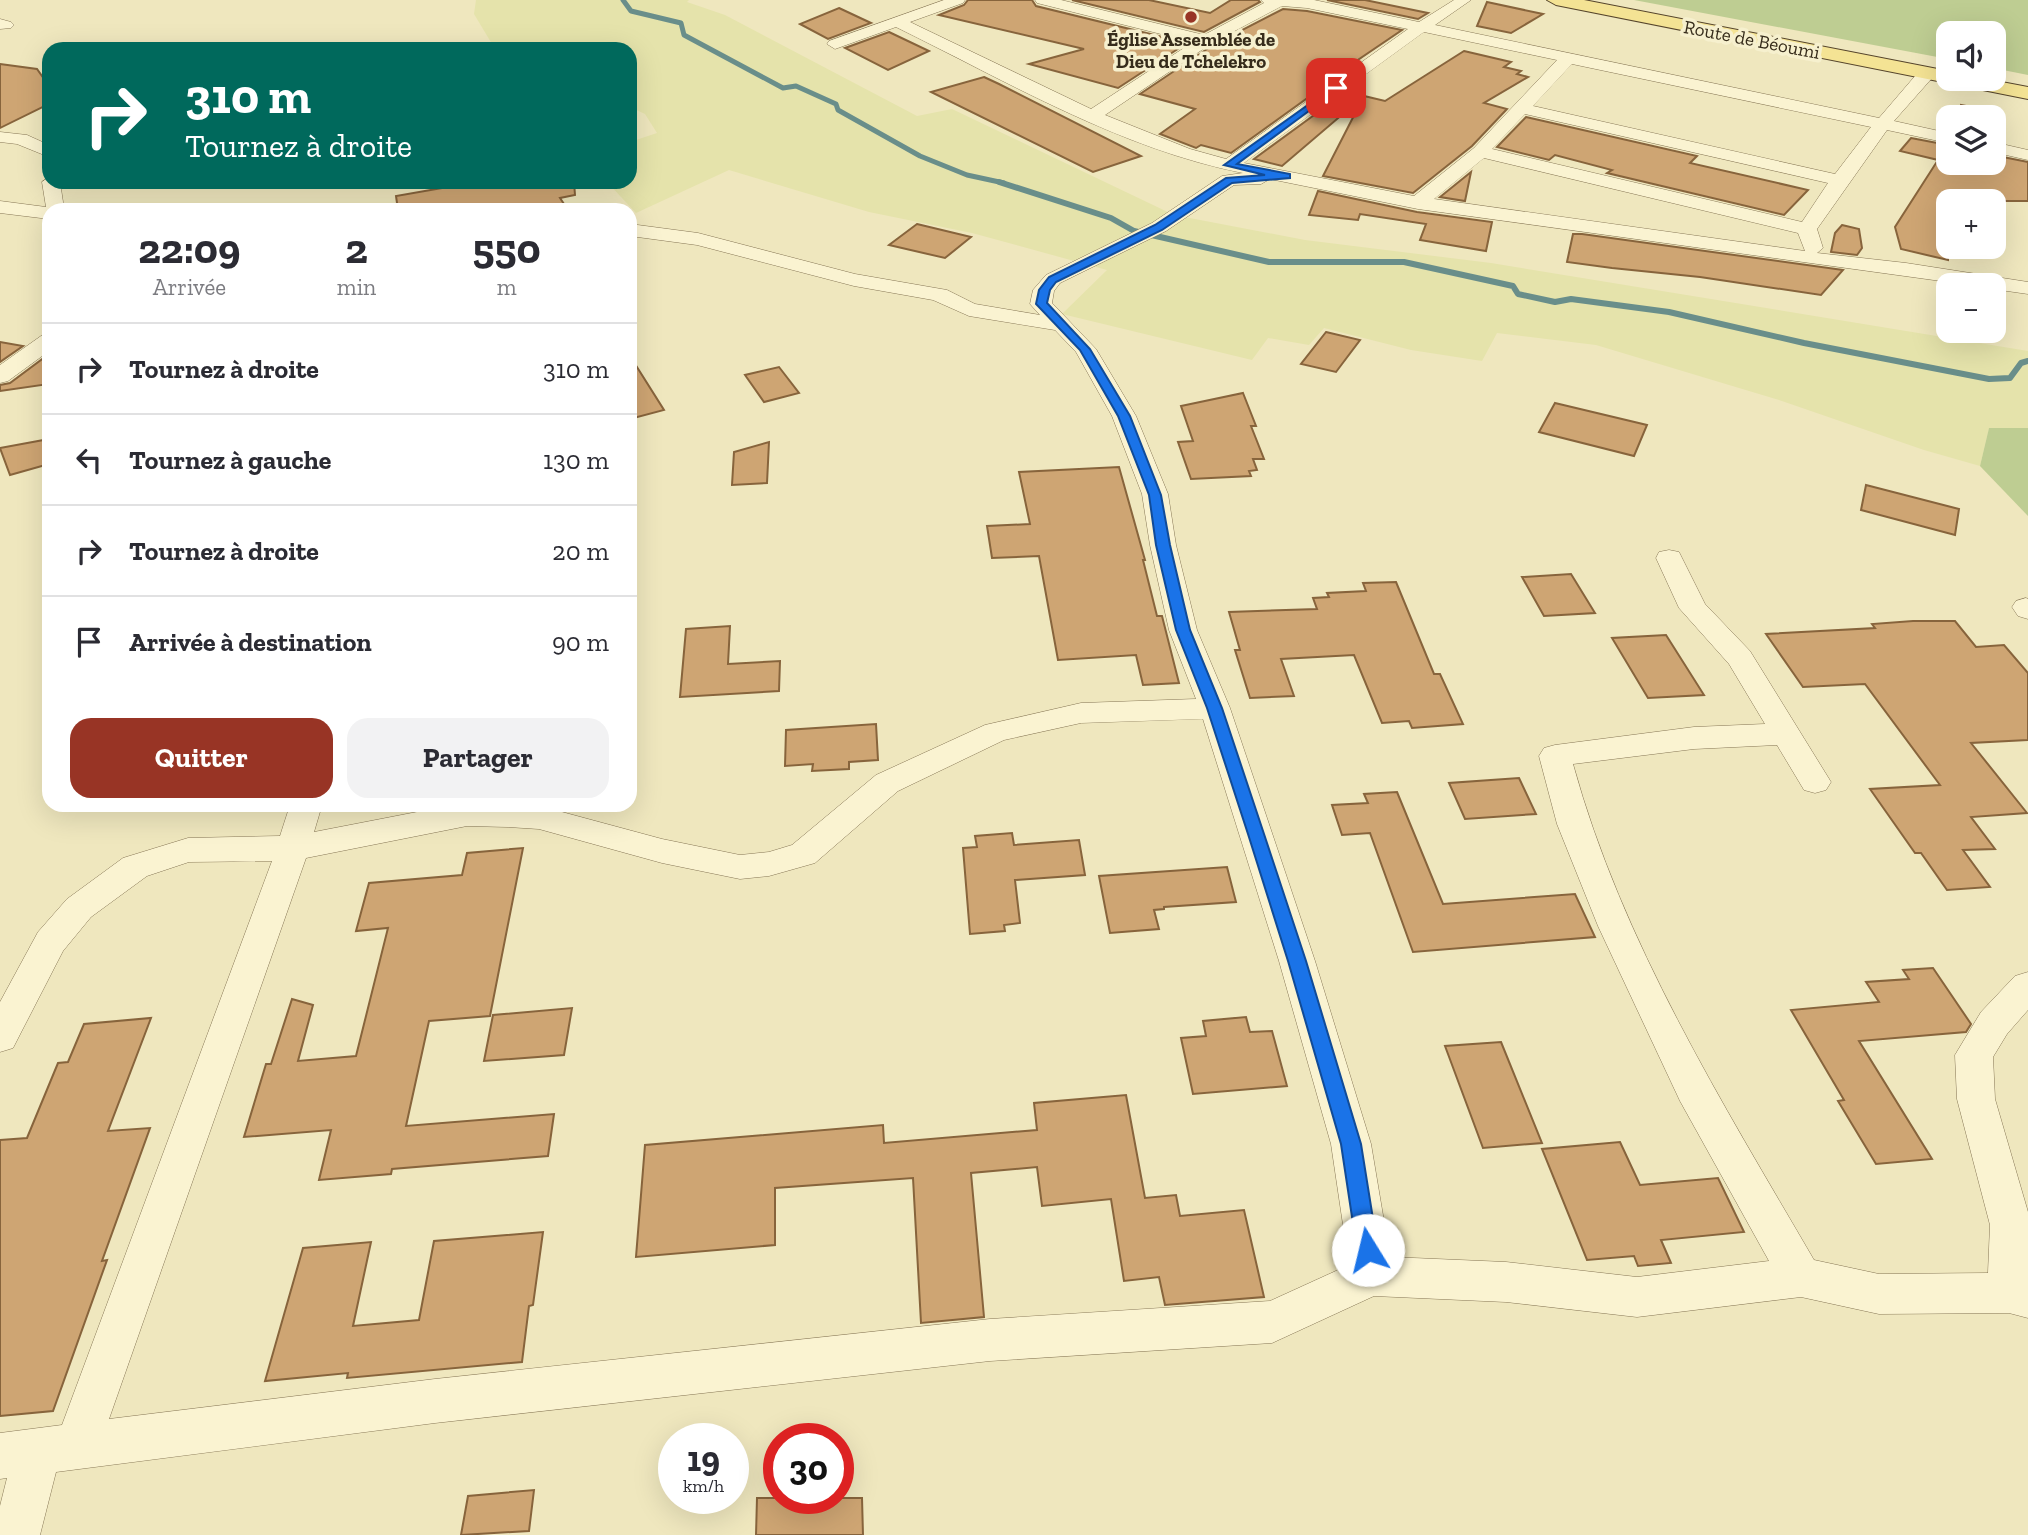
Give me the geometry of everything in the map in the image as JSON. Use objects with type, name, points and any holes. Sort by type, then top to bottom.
[{"type":"main road","name":"Route de Béoumi","points":[[1556,0],[1936,75]]},
{"type":"main road","points":[[2006,89],[2028,93]]},
{"type":"street","points":[[835,44],[958,0]]},
{"type":"street","points":[[1042,0],[1206,40]]},
{"type":"street","points":[[1229,165],[1421,27],[1464,0]]},
{"type":"street","points":[[1092,116],[1206,40],[1273,1],[1307,3],[1936,136]]},
{"type":"street","points":[[899,23],[1092,116],[1184,153],[1229,165],[1418,203],[2028,288]]},
{"type":"street","points":[[1418,203],[1480,152],[1568,58]]},
{"type":"street","points":[[1816,259],[1807,229],[1838,180],[1880,124],[1927,73]]},
{"type":"street","points":[[1520,108],[1838,180]]},
{"type":"street","points":[[0,136],[22,139],[42,149]]},
{"type":"street","points":[[2006,151],[2028,155]]},
{"type":"street","points":[[1480,152],[1807,229]]},
{"type":"street","points":[[1287,176],[1229,180],[1159,228],[1053,279],[1044,290],[1041,304],[1084,349],[1128,427],[1155,495],[1163,545],[1183,630],[1215,708],[1297,961],[1351,1144],[1372,1276]]},
{"type":"street","points":[[0,207],[42,212]]},
{"type":"street","points":[[637,231],[698,239],[854,280],[939,295],[969,310],[1062,325]]},
{"type":"street","points":[[0,376],[42,346]]},
{"type":"street","points":[[1669,558],[1693,608],[1740,658],[1815,782]]},
{"type":"street","points":[[0,1037],[50,943],[79,908],[135,867],[188,850],[293,848],[467,814],[541,817],[572,828],[662,851],[740,867],[769,864],[803,854],[887,783],[996,732],[1081,713],[1215,708]]},
{"type":"street","points":[[1786,734],[1695,738],[1555,756],[1573,824],[1615,926],[1695,1089],[1801,1277]]},
{"type":"street","points":[[16,1535],[38,1451],[293,848],[304,812]]},
{"type":"street","points":[[38,1451],[435,1401],[976,1341],[1272,1322],[1372,1276],[1506,1282],[1637,1297],[1801,1277],[1879,1294],[2019,1295],[2011,1225],[1976,1099],[1974,1055],[1994,1023],[2028,986]]},
{"type":"shaded area","points":[[476,0],[689,0],[687,2],[725,15],[917,116],[952,109],[1174,215],[1305,240],[1491,263],[1936,336],[1936,343],[1979,343],[2028,351],[2028,428],[1989,428],[1980,466],[1924,450],[1779,400],[1596,345],[1497,333],[1482,361],[1411,350],[1324,328],[1309,345],[1268,338],[1252,360],[1062,314],[1107,270],[972,233],[869,212],[729,170],[637,213],[637,203],[627,203],[614,189],[637,189],[637,140],[657,133],[645,114],[637,110],[637,42],[491,42],[474,14]]},
{"type":"green space","points":[[1634,0],[2028,0],[2028,75],[2006,71],[2006,21],[1936,21],[1936,57]]},
{"type":"green space","points":[[1989,428],[2028,428],[2028,516],[1980,466]]},
{"type":"building","points":[[968,0],[1032,0],[1036,6],[1187,43],[1118,88],[1029,64],[1084,49],[939,15],[964,5]]},
{"type":"building","points":[[1072,0],[1149,0],[1210,13],[1231,0],[1260,2],[1204,32]]},
{"type":"building","points":[[1327,0],[1365,0],[1428,13],[1418,19]]},
{"type":"building","points":[[1487,2],[1543,14],[1511,33],[1477,26]]},
{"type":"building","points":[[839,8],[871,23],[828,39],[800,24]]},
{"type":"building","points":[[1283,9],[1307,11],[1402,30],[1321,85],[1324,86],[1231,153],[1201,145],[1196,148],[1160,134],[1195,109],[1140,94],[1213,45]]},
{"type":"building","points":[[889,32],[929,51],[888,70],[845,48]]},
{"type":"building","points":[[1464,51],[1511,62],[1504,67],[1521,71],[1517,74],[1528,77],[1484,103],[1507,109],[1472,146],[1413,193],[1323,176],[1364,96],[1385,101]]},
{"type":"building","points":[[0,64],[37,69],[42,76],[42,107],[0,128]]},
{"type":"building","points":[[984,77],[1141,156],[1093,172],[931,92]]},
{"type":"building","points":[[1347,91],[1364,96],[1282,166],[1254,159]]},
{"type":"building","points":[[1526,117],[1697,156],[1690,163],[1808,190],[1784,215],[1607,173],[1612,170],[1555,155],[1549,160],[1497,147]]},
{"type":"building","points":[[1911,138],[1936,143],[1936,160],[1900,151]]},
{"type":"building","points":[[2006,158],[2028,162],[2028,201],[2006,201],[2006,189],[1936,189],[1936,257],[1901,249],[1895,227],[1936,163],[1936,175],[2006,175]]},
{"type":"building","points":[[1471,172],[1465,201],[1440,197]]},
{"type":"building","points":[[436,189],[575,189],[575,195],[560,198],[563,203],[397,203],[396,196]]},
{"type":"building","points":[[1318,191],[1417,212],[1492,222],[1486,251],[1420,240],[1426,224],[1360,214],[1358,220],[1309,215]]},
{"type":"building","points":[[917,224],[971,237],[945,258],[889,245]]},
{"type":"building","points":[[1842,225],[1859,229],[1862,248],[1857,255],[1831,252],[1835,233]]},
{"type":"building","points":[[1573,234],[1843,270],[1821,295],[1700,277],[1567,262]]},
{"type":"building","points":[[1326,332],[1360,340],[1336,372],[1301,364]]},
{"type":"building","points":[[0,342],[23,346],[0,362]]},
{"type":"building","points":[[42,359],[42,385],[0,391],[0,385],[10,383]]},
{"type":"building","points":[[637,367],[664,410],[637,417]]},
{"type":"building","points":[[779,367],[799,393],[764,402],[745,375]]},
{"type":"building","points":[[1243,393],[1256,426],[1251,426],[1264,459],[1253,459],[1257,470],[1249,471],[1251,476],[1191,479],[1178,442],[1193,441],[1181,406]]},
{"type":"building","points":[[1555,403],[1647,425],[1634,456],[1539,432]]},
{"type":"building","points":[[42,440],[42,466],[10,475],[0,448]]},
{"type":"building","points":[[769,442],[767,483],[732,485],[734,452]]},
{"type":"building","points":[[1119,467],[1145,560],[1157,616],[1162,616],[1179,683],[1143,685],[1136,655],[1058,660],[1039,556],[992,558],[987,526],[1030,524],[1019,472]]},
{"type":"building","points":[[1866,485],[1959,509],[1955,535],[1861,510]]},
{"type":"building","points":[[1571,574],[1595,613],[1544,616],[1522,577]]},
{"type":"building","points":[[1396,582],[1434,674],[1440,674],[1463,724],[1412,728],[1409,721],[1382,723],[1354,655],[1281,659],[1294,696],[1250,698],[1235,650],[1240,650],[1229,612],[1317,609],[1313,598],[1329,597],[1327,593],[1366,591],[1363,583]]},
{"type":"building","points":[[1955,621],[1976,647],[2004,645],[2028,673],[2028,740],[1971,743],[2027,813],[1971,817],[1995,849],[1963,850],[1990,887],[1947,890],[1921,853],[1915,853],[1870,789],[1940,785],[1865,684],[1803,687],[1766,634],[1875,628],[1872,624]]},
{"type":"building","points":[[730,626],[728,664],[780,661],[779,691],[680,697],[686,629]]},
{"type":"building","points":[[1666,635],[1704,695],[1648,698],[1612,638]]},
{"type":"building","points":[[876,724],[878,760],[849,762],[849,769],[812,771],[813,764],[785,766],[786,730]]},
{"type":"building","points":[[1519,778],[1536,814],[1465,819],[1449,783]]},
{"type":"building","points":[[1397,792],[1443,904],[1575,894],[1595,937],[1413,952],[1370,833],[1342,835],[1332,805],[1368,803],[1364,794]]},
{"type":"building","points":[[1012,833],[1014,845],[1079,840],[1085,875],[1015,880],[1020,923],[1004,925],[1005,931],[970,934],[963,848],[977,847],[975,836]]},
{"type":"building","points":[[523,848],[490,1016],[429,1021],[406,1126],[554,1114],[548,1156],[392,1169],[391,1174],[319,1180],[331,1130],[244,1137],[266,1064],[271,1064],[292,999],[313,1005],[298,1061],[356,1056],[388,928],[356,931],[369,883],[462,875],[467,853]]},
{"type":"building","points":[[1227,867],[1236,902],[1164,907],[1154,910],[1159,929],[1110,933],[1099,876]]},
{"type":"building","points":[[1933,968],[1971,1024],[1966,1032],[1859,1041],[1932,1159],[1876,1164],[1838,1101],[1844,1100],[1791,1010],[1879,1002],[1866,982],[1909,979],[1903,970]]},
{"type":"building","points":[[572,1008],[564,1055],[484,1061],[493,1015]]},
{"type":"building","points":[[1246,1017],[1250,1032],[1272,1031],[1287,1086],[1193,1094],[1181,1038],[1206,1036],[1203,1021]]},
{"type":"building","points":[[151,1018],[108,1131],[150,1128],[102,1261],[107,1260],[53,1411],[0,1416],[0,1140],[27,1138],[58,1063],[68,1062],[84,1024]]},
{"type":"building","points":[[1501,1042],[1542,1143],[1483,1148],[1445,1046]]},
{"type":"building","points":[[1126,1095],[1145,1198],[1176,1195],[1180,1216],[1244,1210],[1264,1297],[1165,1305],[1159,1277],[1124,1281],[1111,1199],[1042,1206],[1037,1167],[971,1173],[984,1317],[921,1323],[913,1178],[775,1188],[775,1245],[636,1257],[645,1145],[883,1125],[884,1143],[1037,1130],[1034,1103]]},
{"type":"building","points":[[1620,1142],[1640,1185],[1718,1178],[1744,1232],[1661,1240],[1671,1263],[1638,1266],[1634,1256],[1587,1260],[1542,1149]]},
{"type":"building","points":[[543,1232],[522,1362],[347,1378],[348,1373],[265,1381],[303,1248],[371,1242],[353,1326],[419,1320],[434,1241]]},
{"type":"building","points":[[534,1490],[529,1531],[461,1535],[468,1496]]},
{"type":"building","points":[[757,1498],[763,1498],[763,1514],[854,1514],[854,1498],[862,1498],[863,1535],[756,1535]]},
{"type":"waterway","points":[[623,0],[631,11],[681,23],[684,35],[783,88],[796,86],[836,104],[838,110],[920,156],[967,175],[1004,183]]},
{"type":"waterway","points":[[999,182],[1111,218],[1134,231],[1269,262],[1404,262],[1513,286],[1518,294],[1555,302],[1571,299],[1669,312],[1804,343],[1989,379],[2010,378],[2021,363],[2028,361]]},
{"type":"place","name":"Église Assemblée de Dieu de Tchelekro","points":[[1191,17]]},
{"type":"route","points":[[1336,88],[1229,165],[1287,176],[1229,180],[1159,228],[1053,279],[1044,290],[1041,304],[1084,349],[1124,416],[1155,495],[1163,545],[1183,630],[1215,708],[1297,961],[1351,1144],[1368,1250]]}]
